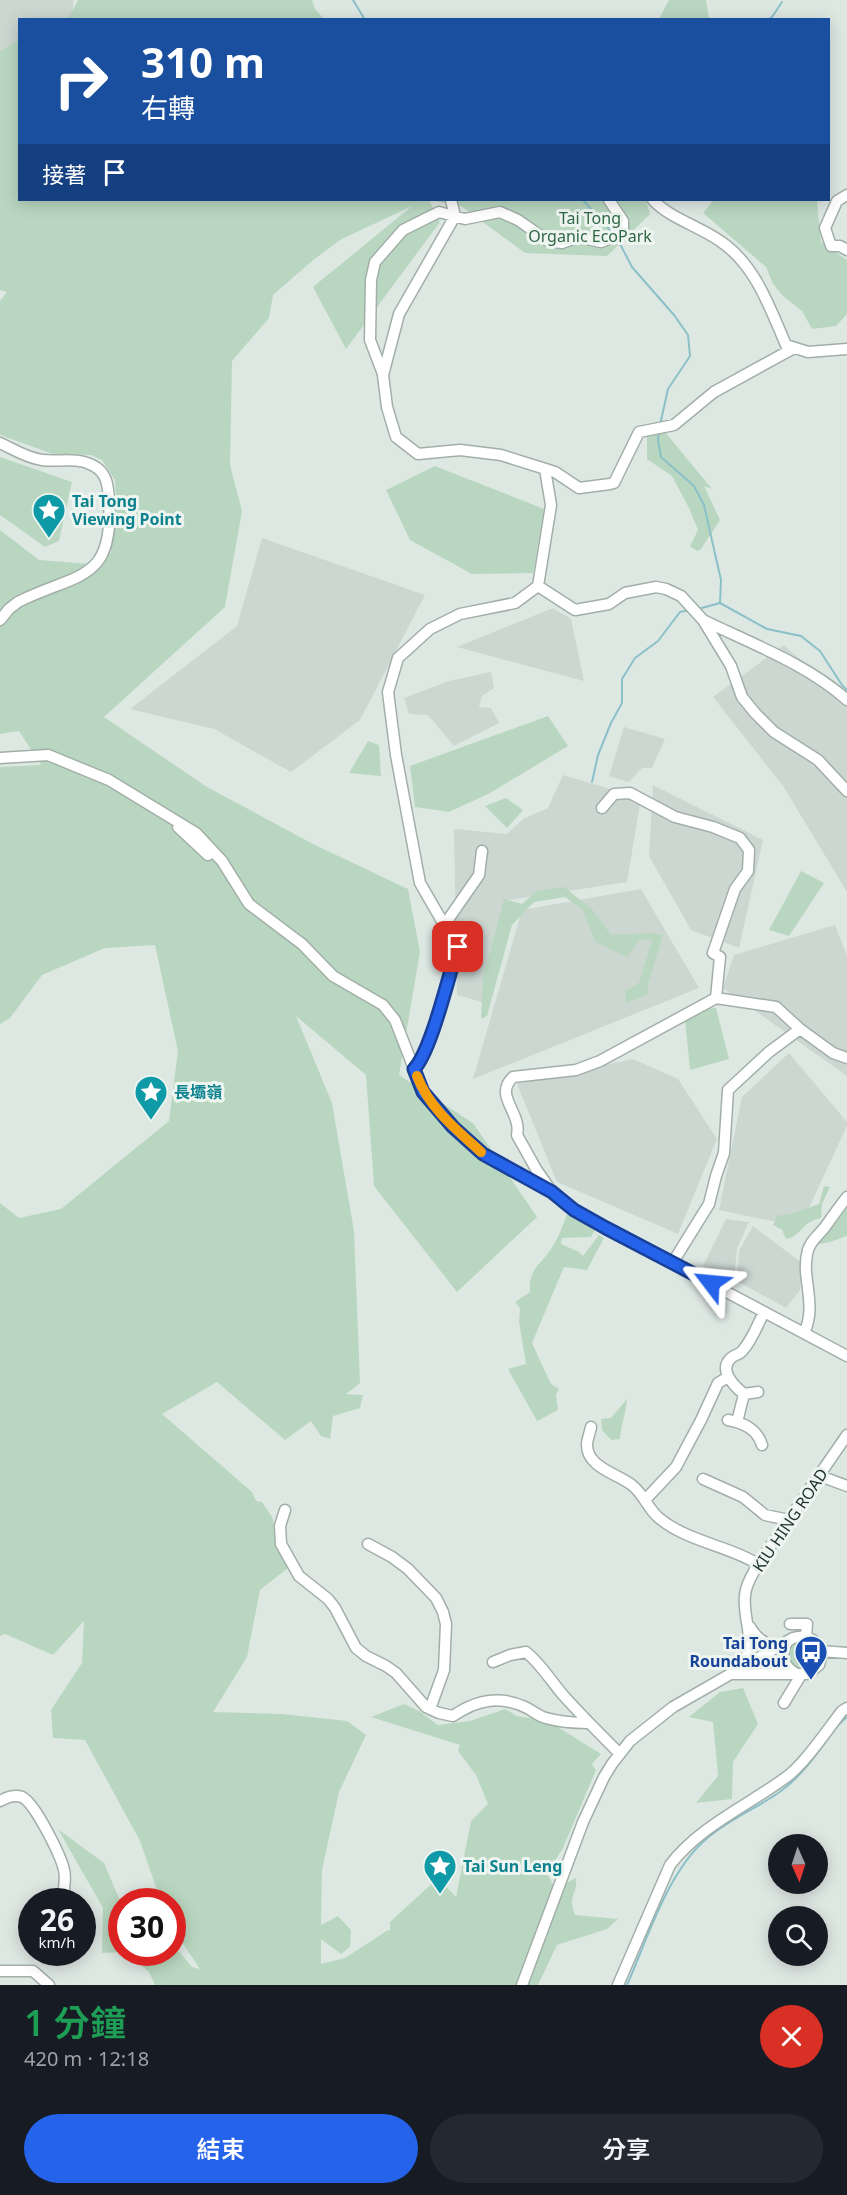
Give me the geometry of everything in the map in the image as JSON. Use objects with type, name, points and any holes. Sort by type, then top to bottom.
[{"type":"street","points":[[847,195],[837,201],[825,228],[831,246],[840,246],[847,250]]},
{"type":"street","points":[[383,375],[399,314],[455,216],[451,201]]},
{"type":"street","points":[[610,201],[623,221],[623,233],[601,242],[578,237],[562,243],[548,241],[518,220],[500,212],[473,219],[439,213],[403,230],[375,262],[371,280],[370,340],[383,375],[387,407],[396,438],[418,454],[460,450],[501,455],[555,472],[579,488],[614,483],[639,432],[674,425],[714,392],[794,348]]},
{"type":"street","points":[[654,201],[661,208],[720,240],[741,256],[767,302],[786,345],[808,352],[847,348]]},
{"type":"street","points":[[0,443],[37,459],[82,462],[95,467],[105,476],[110,512],[106,547],[102,558],[94,568],[83,575],[18,602],[0,620]]},
{"type":"street","points":[[414,1069],[425,1049],[435,1022],[458,947],[420,883],[396,755],[388,692],[398,658],[430,629],[460,615],[515,603],[537,586],[551,505],[545,470]]},
{"type":"street","points":[[537,586],[575,610],[609,604],[625,593],[656,587],[681,596],[703,620],[731,666],[742,697],[755,713],[774,732],[818,760],[847,791]]},
{"type":"street","points":[[703,620],[792,663],[835,689],[847,700]]},
{"type":"street","points":[[0,758],[48,755],[110,780],[162,813],[231,875],[249,904],[302,944],[333,976],[383,1005],[395,1020],[423,1092],[453,1127],[483,1154],[552,1192],[574,1210],[847,1356]]},
{"type":"street","points":[[602,808],[614,794],[630,794],[675,817],[713,827],[740,838],[749,850],[748,871],[735,889],[713,953],[720,957],[716,998]]},
{"type":"street","points":[[445,924],[479,875],[482,851]]},
{"type":"street","points":[[552,1192],[517,1135],[519,1126],[505,1093],[507,1083],[513,1077],[576,1070],[600,1061],[716,998],[776,1007],[800,1029],[833,1053],[847,1058]]},
{"type":"street","points":[[673,1262],[709,1204],[724,1153],[728,1090],[769,1052],[800,1029]]},
{"type":"street","points":[[406,1050],[418,1047],[425,1049]]},
{"type":"street","points":[[804,1333],[810,1311],[808,1249],[812,1240],[847,1197]]},
{"type":"street","points":[[758,1392],[744,1394],[731,1383],[728,1377],[729,1359],[743,1351],[764,1312]]},
{"type":"street","points":[[645,1500],[676,1467],[718,1383],[728,1377]]},
{"type":"street","points":[[744,1394],[732,1421],[752,1429],[760,1438],[762,1445]]},
{"type":"street","points":[[591,1427],[587,1444],[592,1459],[601,1467],[632,1485],[659,1519],[698,1541],[742,1554],[758,1564]]},
{"type":"street","name":"KIU HING ROAD","points":[[733,1674],[743,1664],[750,1642],[745,1606],[747,1585],[758,1564],[847,1435]]},
{"type":"street","points":[[820,1476],[847,1486]]},
{"type":"street","points":[[703,1479],[743,1497],[765,1515],[789,1520]]},
{"type":"street","points":[[285,1510],[280,1526],[281,1544],[299,1576],[328,1599],[356,1648],[396,1674],[426,1707],[453,1716],[485,1700],[506,1700],[526,1707],[543,1718],[570,1723],[588,1723]]},
{"type":"street","points":[[368,1544],[408,1569],[444,1611],[446,1624],[444,1670],[430,1709]]},
{"type":"street","points":[[748,1624],[761,1641],[772,1645],[785,1643]]},
{"type":"street","points":[[790,1624],[807,1624],[806,1636]]},
{"type":"street","points":[[522,1985],[583,1822],[604,1777],[630,1741],[656,1719],[690,1696],[785,1643],[800,1636],[806,1636],[817,1643],[821,1651],[821,1660],[816,1669],[807,1674],[733,1674]]},
{"type":"street","points":[[785,1643],[783,1659],[789,1670],[798,1674]]},
{"type":"street","points":[[821,1651],[847,1653]]},
{"type":"street","points":[[493,1662],[510,1654],[526,1652],[536,1660],[588,1723],[620,1753]]},
{"type":"street","points":[[816,1669],[827,1673]]},
{"type":"street","points":[[784,1703],[798,1674]]},
{"type":"street","points":[[618,1985],[670,1865],[682,1851],[711,1827],[788,1777],[842,1711],[847,1708]]},
{"type":"street","points":[[0,1801],[9,1796],[26,1799],[46,1828],[64,1870],[62,1888]]},
{"type":"street","points":[[0,1971],[33,1971],[49,1985]]},
{"type":"shaded area","points":[[0,0],[73,0],[73,18],[18,18],[18,112],[0,137]]},
{"type":"shaded area","points":[[262,538],[425,595],[360,720],[291,772],[214,729],[130,709],[237,626]]},
{"type":"shaded area","points":[[553,608],[571,619],[584,681],[457,647]]},
{"type":"shaded area","points":[[784,645],[847,703],[847,892],[783,786],[713,697]]},
{"type":"shaded area","points":[[491,672],[494,688],[482,696],[479,707],[491,708],[499,723],[454,746],[428,715],[409,714],[404,698],[449,681]]},
{"type":"shaded area","points":[[624,727],[665,739],[652,768],[642,768],[629,782],[609,776]]},
{"type":"shaded area","points":[[563,775],[641,798],[627,882],[509,900],[485,1003],[457,995],[454,829],[507,834],[523,819],[548,808]]},
{"type":"shaded area","points":[[653,785],[763,840],[739,948],[691,930],[649,856]]},
{"type":"shaded area","points":[[641,889],[699,988],[473,1079],[522,910]]},
{"type":"shaded area","points":[[835,925],[847,956],[847,1076],[723,988],[734,955]]},
{"type":"shaded area","points":[[789,1053],[847,1122],[800,1227],[719,1210],[742,1097]]},
{"type":"shaded area","points":[[633,1059],[678,1079],[717,1139],[678,1234],[557,1182],[517,1084]]},
{"type":"shaded area","points":[[726,1219],[749,1222],[737,1248],[734,1282],[703,1266]]},
{"type":"shaded area","points":[[753,1226],[802,1263],[800,1290],[786,1308],[737,1281],[739,1251]]},
{"type":"green space","points":[[78,0],[312,0],[315,9],[323,18],[66,18],[70,16]]},
{"type":"green space","points":[[669,0],[706,0],[709,18],[660,18]]},
{"type":"green space","points":[[18,42],[18,201],[430,201],[440,222],[346,349],[313,287],[412,206],[340,240],[273,295],[269,318],[232,361],[230,465],[242,511],[225,607],[104,717],[207,787],[315,845],[408,889],[420,952],[399,1075],[473,1123],[537,1217],[457,1292],[374,1186],[366,1075],[296,1016],[332,1103],[354,1231],[360,1383],[346,1394],[363,1395],[360,1408],[333,1416],[330,1439],[321,1436],[311,1421],[285,1440],[217,1382],[162,1414],[252,1492],[256,1501],[262,1502],[272,1517],[288,1568],[260,1590],[247,1657],[213,1712],[282,1714],[347,1721],[366,1735],[339,1792],[322,1870],[321,1925],[338,1916],[351,1930],[350,1947],[341,1954],[321,1939],[321,1964],[345,1958],[388,1930],[390,1931],[390,1922],[438,1878],[456,1897],[471,1821],[488,1804],[476,1775],[458,1751],[460,1745],[371,1717],[404,1704],[419,1711],[438,1725],[470,1721],[505,1709],[517,1716],[548,1721],[601,1754],[592,1764],[596,1770],[563,1848],[547,1873],[555,1889],[576,1878],[576,1888],[572,1899],[575,1915],[618,1919],[607,1929],[557,1945],[538,1985],[155,1985],[149,1972],[142,1966],[186,1966],[186,1960],[192,1967],[200,1969],[186,1948],[186,1888],[156,1888],[140,1841],[85,1740],[53,1738],[51,1710],[82,1663],[84,1621],[53,1655],[5,1634],[0,1636],[0,1203],[19,1218],[61,1209],[169,1121],[178,1051],[155,945],[105,948],[42,975],[10,1018],[0,1024],[0,767],[41,765],[19,731],[0,734],[0,530],[39,560],[103,565],[111,552],[116,498],[115,480],[102,460],[91,455],[53,454],[0,435],[0,301],[7,292],[0,290],[0,51]]},
{"type":"green space","name":"Tai Tong Organic EcoPark","points":[[434,201],[646,201],[650,214],[607,256],[525,253],[461,206]]},
{"type":"green space","points":[[713,201],[818,201],[821,242],[847,260],[847,314],[836,326],[812,329],[802,311],[782,295],[773,284],[766,267],[703,213]]},
{"type":"green space","points":[[665,432],[712,489],[704,486],[720,520],[701,549],[697,551],[690,546],[698,530],[672,476],[647,459],[647,436]]},
{"type":"green space","points":[[0,457],[72,482],[59,541],[45,547],[0,515]]},
{"type":"green space","points":[[435,466],[544,509],[533,573],[472,574],[410,540],[386,490]]},
{"type":"green space","points":[[548,716],[568,746],[490,793],[449,812],[415,807],[410,766]]},
{"type":"green space","points":[[368,741],[379,745],[381,776],[349,773]]},
{"type":"green space","points":[[506,798],[523,810],[507,828],[485,806]]},
{"type":"green space","points":[[801,871],[824,883],[789,936],[769,930]]},
{"type":"green space","points":[[564,887],[592,909],[611,935],[651,933],[663,935],[648,984],[649,994],[626,1003],[625,991],[639,983],[652,940],[639,940],[627,957],[595,942],[583,910],[565,897],[534,902],[512,925],[487,1016],[481,1019],[483,978],[504,899],[522,904],[537,891]]},
{"type":"green space","points":[[716,1008],[729,1059],[690,1070],[685,1020],[700,1009]]},
{"type":"green space","points":[[824,1186],[830,1187],[822,1204],[821,1218],[809,1223],[795,1235],[786,1239],[782,1230],[773,1225],[777,1216],[819,1204]]},
{"type":"green space","points":[[847,1205],[847,1236],[816,1245],[832,1227],[829,1225]]},
{"type":"green space","points":[[569,1210],[583,1221],[597,1226],[591,1237],[562,1238],[561,1244],[583,1256],[599,1235],[604,1238],[587,1270],[564,1267],[532,1343],[551,1384],[559,1389],[556,1395],[558,1410],[537,1421],[508,1369],[526,1364],[519,1322],[520,1308],[515,1302],[530,1292],[533,1272],[555,1242]]},
{"type":"green space","points":[[627,1399],[620,1439],[611,1440],[602,1430],[601,1419],[611,1418]]},
{"type":"green space","points":[[802,1641],[812,1645],[816,1655],[812,1665],[802,1669],[792,1665],[788,1655],[792,1645]]},
{"type":"green space","points":[[743,1688],[758,1724],[733,1762],[732,1799],[696,1803],[718,1776],[713,1722],[689,1717],[720,1692]]},
{"type":"green space","points":[[58,1829],[104,1863],[115,1888],[108,1888],[108,1953],[102,1953],[103,1908],[96,1896],[96,1888],[92,1888]]},
{"type":"waterway","points":[[353,0],[364,18]]},
{"type":"waterway","points":[[770,18],[782,2]]},
{"type":"waterway","points":[[584,201],[613,233]]},
{"type":"waterway","points":[[618,240],[632,267],[674,315],[688,335],[690,356],[668,389],[660,425]]},
{"type":"waterway","points":[[659,431],[661,457],[694,486],[704,505],[721,580],[720,603]]},
{"type":"waterway","points":[[698,609],[720,603],[767,629],[801,636],[820,651],[847,690]]},
{"type":"waterway","points":[[592,782],[598,755],[622,703],[622,679],[635,658],[658,641],[680,612],[690,610]]},
{"type":"waterway","points":[[836,1727],[847,1717]]},
{"type":"waterway","points":[[627,1985],[659,1908],[679,1871],[691,1855],[722,1827],[788,1785],[807,1766],[829,1737]]},
{"type":"slow traffic","points":[[417,1076],[423,1092],[453,1127],[481,1152]]},
{"type":"place","name":"Tai Tong Viewing Point","points":[[49,539]]},
{"type":"place","name":"長壩嶺","points":[[151,1121]]},
{"type":"place","name":"Tai Tong Roundabout","points":[[811,1681]]},
{"type":"place","name":"Tai Sun Leng","points":[[440,1895]]},
{"type":"route","points":[[458,947],[435,1022],[418,1065],[414,1069],[423,1092],[453,1127],[483,1154],[552,1192],[574,1210],[711,1283]]}]
